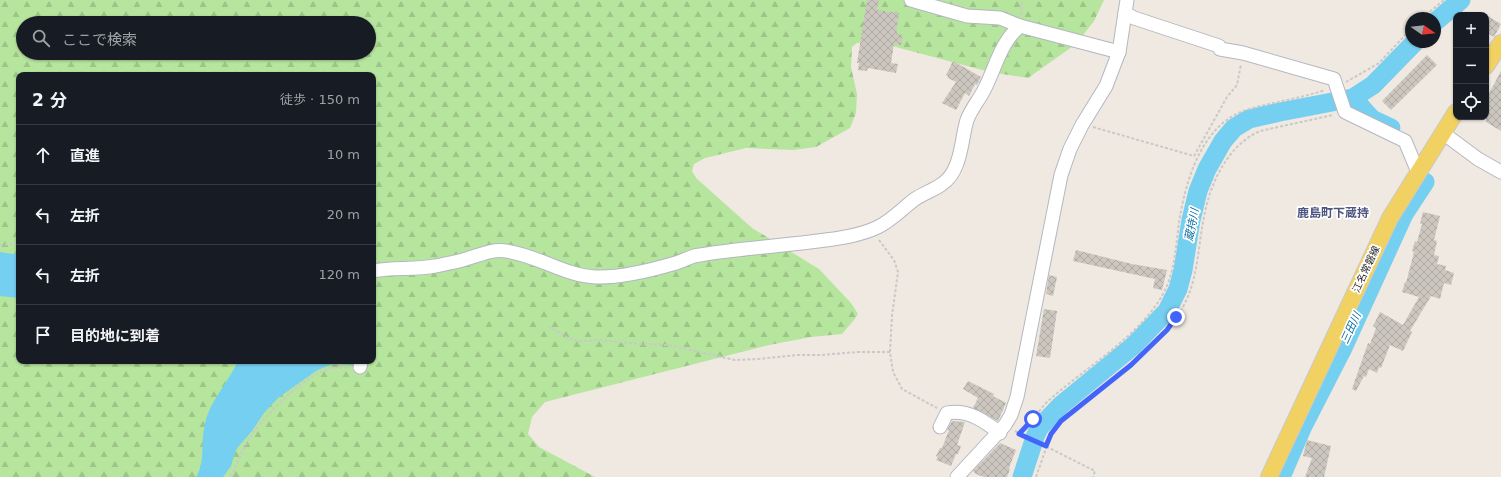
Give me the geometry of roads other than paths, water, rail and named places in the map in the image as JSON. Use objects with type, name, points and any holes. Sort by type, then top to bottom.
[{"type":"main road","points":[[1489,61],[1501,43]]},
{"type":"main road","name":"江名常磐線","points":[[1269,477],[1390,218],[1453,117]]},
{"type":"street","points":[[911,0],[967,16],[1000,18],[1020,26],[1119,52]]},
{"type":"street","points":[[958,477],[1003,429],[1011,416],[1017,397],[1061,175],[1070,148],[1106,86],[1119,52],[1128,0]]},
{"type":"street","points":[[1125,13],[1134,18],[1218,46],[1220,49],[1243,53],[1334,79],[1346,112],[1405,141],[1418,172]]},
{"type":"street","points":[[376,270],[388,268],[409,269],[434,266],[467,259],[497,250],[517,253],[570,272],[598,277],[648,270],[676,263],[692,257],[726,251],[836,239],[871,230],[892,219],[915,200],[944,183],[948,179],[953,171],[963,145],[967,120],[983,92],[1004,43],[1020,26]]},
{"type":"street","points":[[1443,132],[1478,159],[1501,172]]},
{"type":"street","points":[[940,427],[947,413],[962,413],[974,416],[1003,429]]},
{"type":"water","points":[[0,252],[16,254],[16,298],[0,296]]},
{"type":"water","points":[[237,364],[336,364],[316,371],[278,398],[264,413],[252,431],[238,447],[231,466],[223,477],[196,477],[201,466],[203,435],[209,410]]},
{"type":"water","points":[[336,364],[357,364],[357,365]]},
{"type":"waterway","name":"蔵持川","points":[[1441,17],[1461,0]]},
{"type":"waterway","name":"蔵持川","points":[[1022,477],[1039,428],[1061,405],[1133,346],[1167,311],[1178,289],[1183,270],[1191,220],[1198,191],[1207,169],[1223,141],[1234,128],[1249,119],[1353,98],[1373,85],[1409,48]]},
{"type":"waterway","name":"三田川","points":[[1353,98],[1372,119],[1391,128]]},
{"type":"waterway","name":"三田川","points":[[1281,477],[1302,428],[1342,350],[1404,214],[1425,182]]},
{"type":"district","name":"鹿島町下蔵持","points":[[1333,213]]}]
